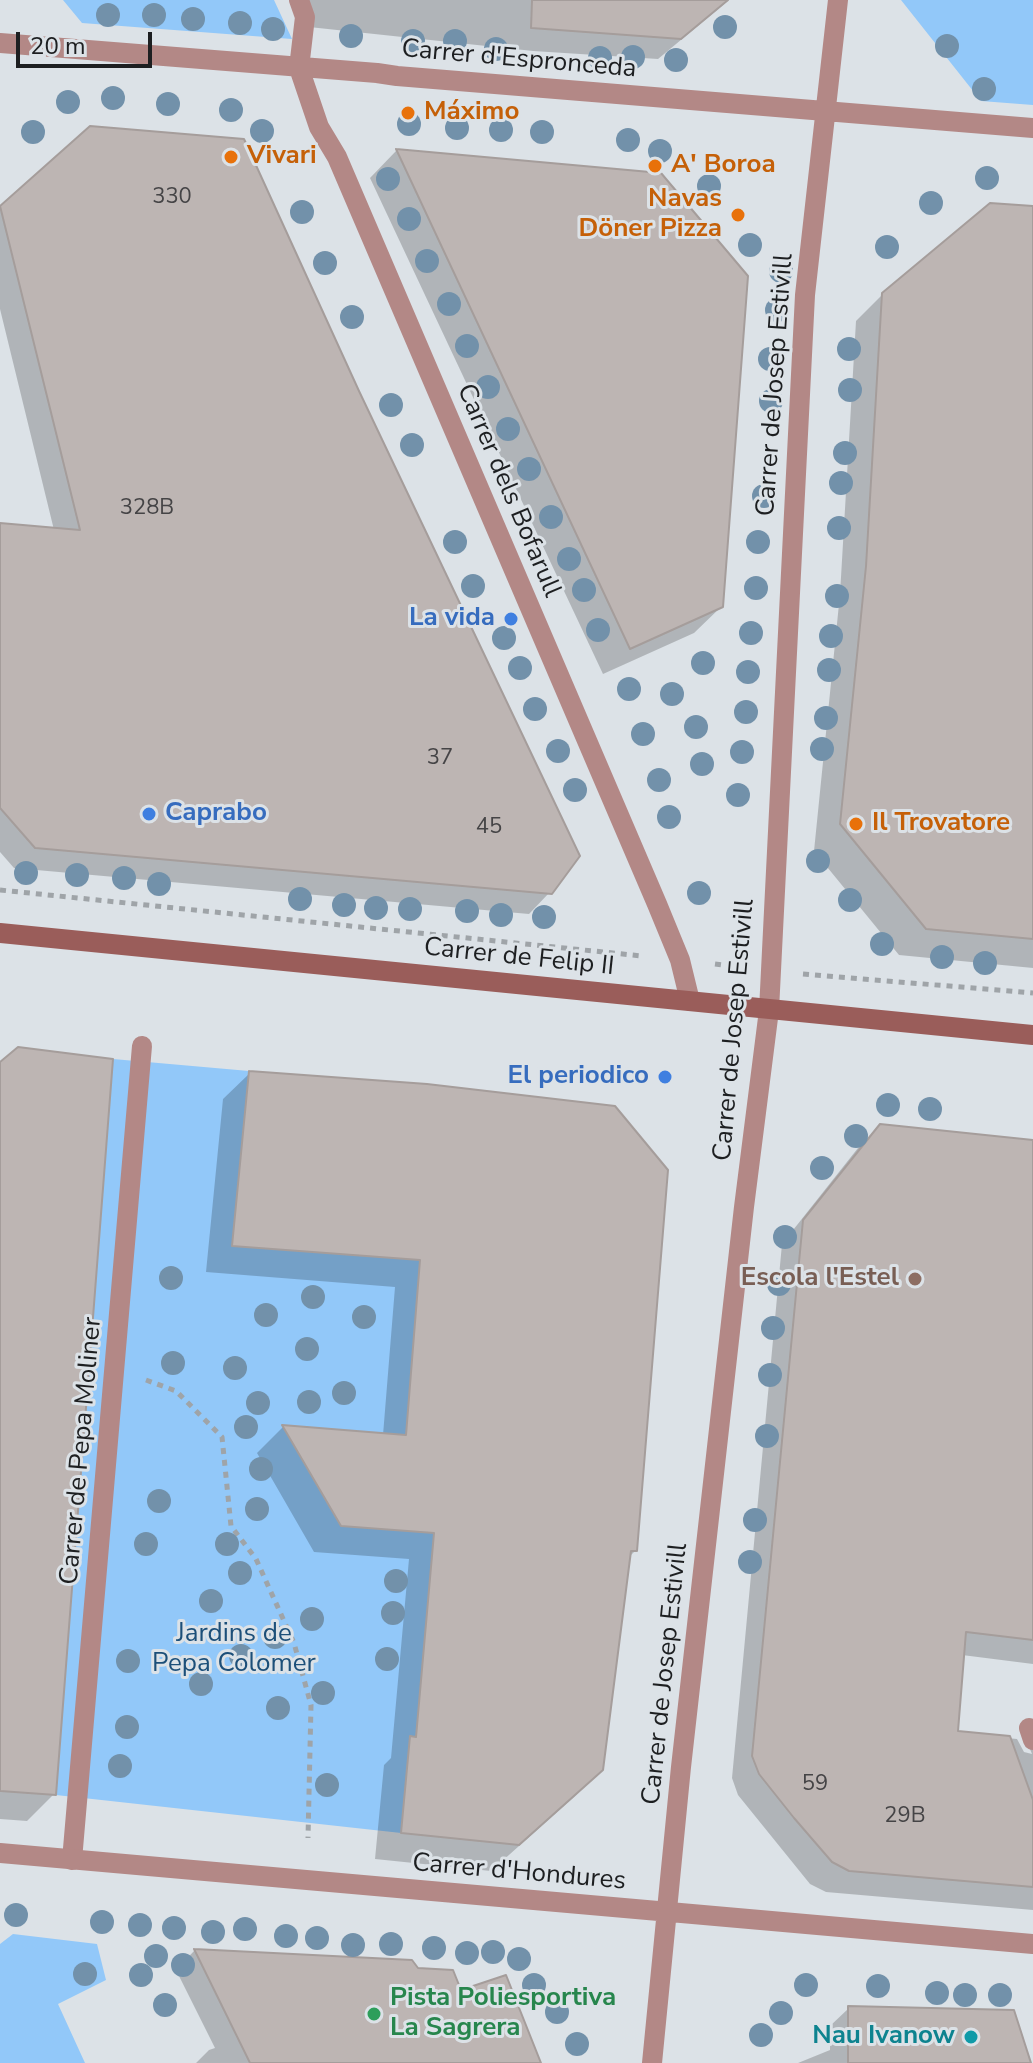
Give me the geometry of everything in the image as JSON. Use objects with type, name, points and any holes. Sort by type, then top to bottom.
[{"type":"main road","name":"Carrer de Felip II","points":[[0,933],[1033,1035]]},
{"type":"street","name":"Carrer dels Bofarull","points":[[299,0],[305,17],[299,68],[319,127],[337,157],[657,904],[680,960],[690,1001]]},
{"type":"street","name":"Carrer de Josep Estivill","points":[[652,2063],[740,1238],[769,1010],[805,295],[838,0]]},
{"type":"street","name":"Carrer d'Espronceda","points":[[0,43],[1033,128]]},
{"type":"street","name":"Carrer de Pepa Moliner","points":[[72,1860],[142,1046]]},
{"type":"street","name":"Carrer d'Hondures","points":[[0,1853],[1033,1944]]},
{"type":"path","name":"Carrer de Felip II","points":[[0,890],[645,956]]},
{"type":"path","points":[[707,963],[737,967]]},
{"type":"path","points":[[798,973],[1033,993]]},
{"type":"path","points":[[115,1368],[176,1391],[222,1437],[231,1526],[256,1559],[294,1643],[311,1705],[308,1838]]},
{"type":"green space","points":[[63,0],[274,0],[292,39],[82,23]]},
{"type":"green space","points":[[901,0],[1033,0],[1033,105],[981,101]]},
{"type":"green space","name":"Jardins de Pepa Colomer","points":[[113,1059],[249,1071],[232,1246],[421,1260],[406,1435],[283,1426],[341,1525],[434,1533],[416,1737],[410,1736],[401,1833],[56,1795]]},
{"type":"green space","points":[[13,1934],[97,1944],[106,1980],[58,2004],[85,2063],[0,2063],[0,1944]]},
{"type":"building","points":[[532,0],[728,0],[681,39],[531,28]]},
{"type":"building","points":[[90,126],[244,139],[359,391],[580,856],[552,894],[35,848],[0,808],[0,523],[80,530],[0,206]]},
{"type":"building","points":[[396,149],[661,173],[748,276],[723,607],[630,649]]},
{"type":"building","points":[[990,203],[1033,206],[1033,939],[926,929],[840,824],[866,566],[882,293]]},
{"type":"building","points":[[18,1047],[113,1059],[56,1795],[0,1791],[0,1062]]},
{"type":"building","points":[[249,1071],[427,1084],[615,1106],[668,1170],[637,1551],[631,1551],[603,1770],[519,1845],[401,1833],[410,1736],[416,1737],[434,1533],[341,1526],[282,1425],[406,1435],[420,1260],[232,1246]]},
{"type":"building","points":[[880,1124],[1033,1140],[1033,1640],[966,1632],[958,1731],[1010,1736],[1033,1800],[1033,1887],[849,1871],[832,1862],[794,1818],[759,1774],[752,1756],[803,1220]]},
{"type":"building","name":"Pista Poliesportiva La Sagrera","points":[[194,1949],[412,1960],[418,1968],[453,1970],[461,1990],[506,1975],[541,2063],[250,2063]]},
{"type":"building","points":[[848,2006],[1014,2010],[1031,2063],[848,2063]]},
{"type":"place","name":"Máximo","points":[[408,113]]},
{"type":"place","name":"Vivari","points":[[231,157]]},
{"type":"place","name":"A' Boroa","points":[[655,166]]},
{"type":"place","name":"Navas Döner Pizza","points":[[738,215]]},
{"type":"place","name":"La vida","points":[[511,619]]},
{"type":"place","name":"Caprabo","points":[[149,814]]},
{"type":"place","name":"Il Trovatore","points":[[856,824]]},
{"type":"place","name":"El periodico","points":[[665,1077]]},
{"type":"place","name":"Escola l'Estel","points":[[915,1279]]},
{"type":"place","name":"Pista Poliesportiva La Sagrera","points":[[374,2014]]},
{"type":"place","name":"Nau Ivanow","points":[[971,2037]]}]
